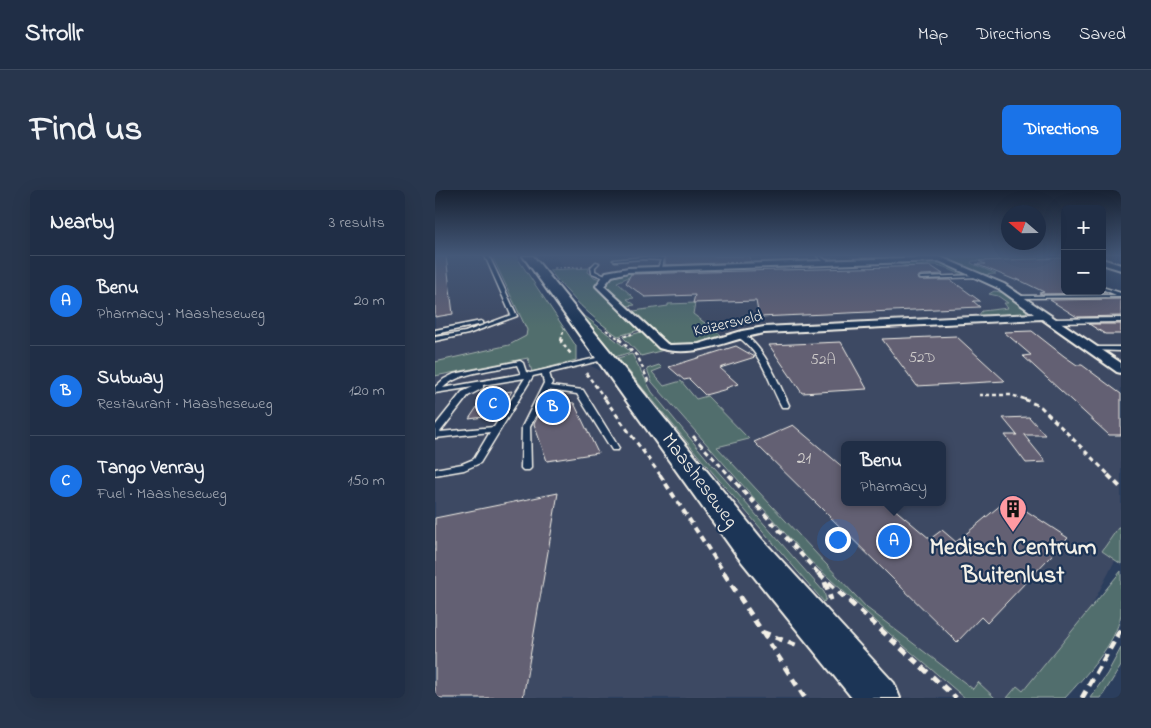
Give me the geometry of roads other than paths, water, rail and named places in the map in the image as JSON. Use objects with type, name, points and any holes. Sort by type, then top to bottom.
[{"type":"main road","name":"Maasheseweg","points":[[543,280],[592,360],[879,698]]},
{"type":"street","name":"Keizersveld","points":[[605,280],[600,286],[663,346],[679,349],[693,348],[764,330],[1048,318]]},
{"type":"street","points":[[987,280],[1001,286],[1121,370]]},
{"type":"lane","points":[[497,280],[513,316]]},
{"type":"lane","points":[[1106,289],[1121,296]]},
{"type":"lane","points":[[1017,297],[1121,296]]},
{"type":"lane","points":[[435,332],[513,316]]},
{"type":"lane","points":[[435,339],[466,333],[513,316]]},
{"type":"lane","points":[[1048,318],[1121,320]]},
{"type":"lane","points":[[739,335],[749,341],[759,352],[785,405]]},
{"type":"lane","points":[[1092,349],[1121,349]]},
{"type":"lane","points":[[435,391],[531,375],[592,360]]},
{"type":"lane","points":[[435,391],[445,380],[456,375],[520,363],[523,373],[531,375]]},
{"type":"lane","points":[[526,468],[526,427],[548,383],[545,371]]},
{"type":"lane","points":[[435,472],[464,467],[477,461],[531,375]]},
{"type":"lane","points":[[435,434],[465,394],[487,382]]},
{"type":"lane","points":[[546,388],[580,392],[615,448]]},
{"type":"lane","points":[[435,434],[497,429]]},
{"type":"place","name":"Tango Venray","points":[[493,404]]},
{"type":"place","name":"Subway","points":[[553,407]]},
{"type":"place","name":"Medisch Centrum Buitenlust","points":[[1013,533]]},
{"type":"place","name":"Benu","points":[[894,541]]}]
